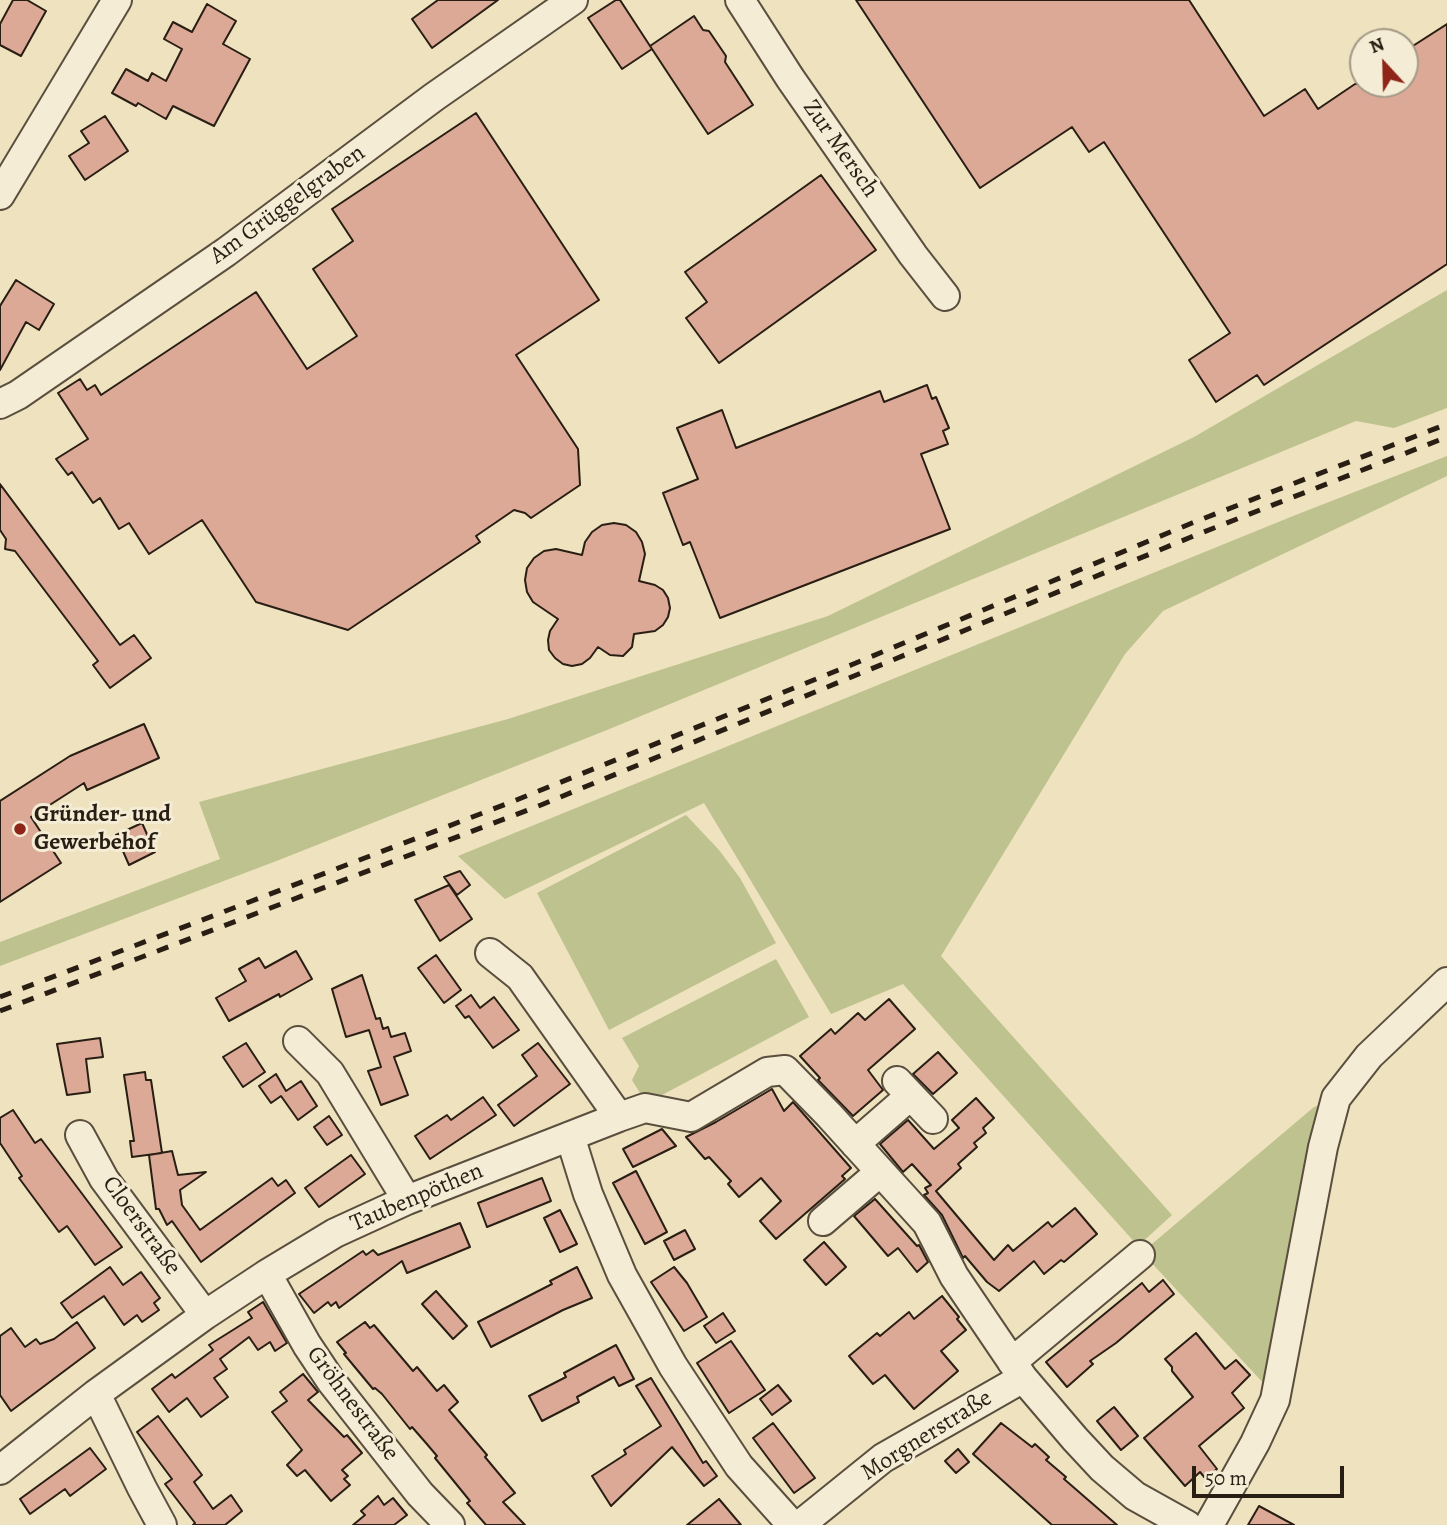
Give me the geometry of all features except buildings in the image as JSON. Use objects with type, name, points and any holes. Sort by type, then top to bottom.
[{"type":"street","points":[[0,195],[117,0]]},
{"type":"street","name":"Am Grüggelgraben","points":[[0,404],[18,395],[226,252],[434,97],[573,0]]},
{"type":"street","name":"Zur Mersch","points":[[740,0],[790,78],[945,296]]},
{"type":"street","points":[[490,953],[520,977],[619,1117]]},
{"type":"street","points":[[1209,1525],[1255,1443],[1275,1400],[1323,1147],[1336,1098],[1369,1056],[1447,982]]},
{"type":"street","points":[[298,1041],[330,1073],[407,1200]]},
{"type":"street","name":"Taubenpöthen","points":[[0,1471],[96,1394],[205,1315],[267,1273],[335,1233],[407,1200],[619,1117],[645,1108],[691,1117],[767,1072],[785,1070],[927,1223],[954,1276],[1018,1370]]},
{"type":"street","points":[[855,1144],[904,1089],[933,1119]]},
{"type":"street","name":"Cloerstraße","points":[[80,1135],[104,1179],[205,1315]]},
{"type":"street","points":[[570,1136],[588,1194],[622,1275],[673,1366],[739,1465],[792,1525]]},
{"type":"street","points":[[823,1221],[880,1172]]},
{"type":"street","name":"Morgnerstraße","points":[[800,1525],[883,1458],[1018,1370],[1140,1255]]},
{"type":"street","name":"Gröhnestraße","points":[[267,1273],[307,1345],[331,1381],[420,1494],[450,1525]]},
{"type":"street","points":[[1018,1370],[1102,1468],[1135,1496],[1188,1525]]},
{"type":"street","points":[[96,1394],[162,1525]]},
{"type":"green space","points":[[1447,290],[1447,408],[1394,428],[1356,421],[607,730],[279,860],[0,966],[0,942],[220,859],[199,802],[508,719],[828,616],[1194,437]]},
{"type":"green space","points":[[1447,456],[1447,476],[1163,611],[1125,654],[941,956],[1172,1215],[1138,1246],[903,984],[831,1014],[704,803],[505,899],[458,856],[1293,516]]},
{"type":"green space","points":[[686,815],[719,850],[740,878],[776,943],[609,1030],[537,893]]},
{"type":"green space","points":[[776,959],[809,1017],[662,1095],[640,1093],[632,1080],[639,1066],[622,1038]]},
{"type":"green space","points":[[1321,1105],[1267,1387],[1147,1258],[1146,1249],[1314,1107]]},
{"type":"railway","points":[[0,997],[509,803],[1192,523],[1447,424]]},
{"type":"railway","points":[[0,1011],[541,805],[1196,535],[1447,437]]},
{"type":"place","name":"Gründer- und Gewerbehof","points":[[20,829]]}]
